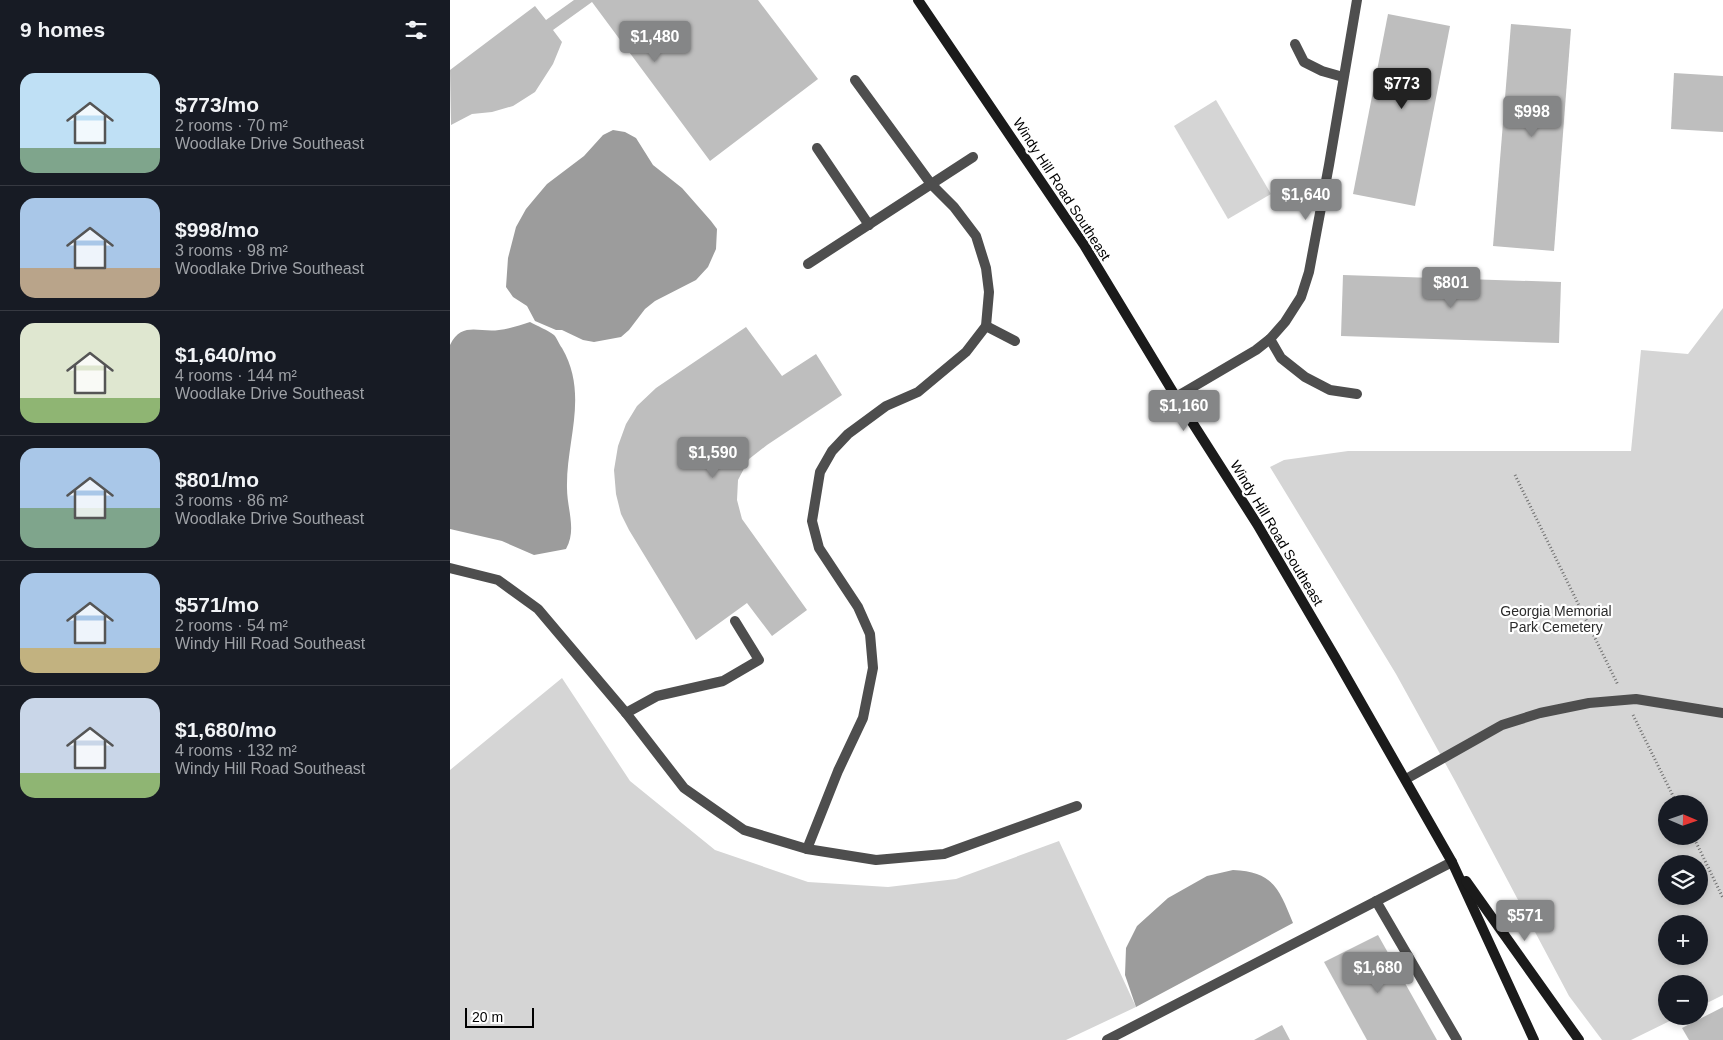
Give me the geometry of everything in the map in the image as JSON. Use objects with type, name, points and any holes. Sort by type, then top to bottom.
[{"type":"main road","name":"Windy Hill Road Southeast","points":[[918,0],[1084,245],[1176,397],[1257,524],[1406,779],[1452,862],[1534,1040]]},
{"type":"main road","name":"Windy Hill Road Southeast","points":[[1452,862],[1579,1040]]},
{"type":"street","points":[[1176,397],[1256,350],[1270,339],[1285,322],[1301,297],[1309,272],[1357,0]]},
{"type":"street","points":[[1295,44],[1304,62],[1322,71],[1343,77]]},
{"type":"street","points":[[807,849],[838,771],[863,718],[873,668],[870,634],[858,608],[819,548],[812,520],[820,472],[832,451],[848,434],[886,406],[918,392],[966,352],[986,326],[989,292],[986,268],[976,236],[954,207],[930,184],[855,80]]},
{"type":"street","points":[[817,148],[868,225]]},
{"type":"street","points":[[808,264],[973,157]]},
{"type":"street","points":[[986,326],[1015,341]]},
{"type":"street","points":[[1270,339],[1282,358],[1305,377],[1330,390],[1357,394]]},
{"type":"street","points":[[450,568],[498,580],[538,609],[626,713],[684,788],[744,830],[807,849],[876,860],[944,854],[1077,806]]},
{"type":"street","points":[[626,713],[657,696],[723,681],[759,660],[735,620]]},
{"type":"street","points":[[1406,779],[1502,725],[1540,713],[1589,704],[1636,699],[1723,713]]},
{"type":"street","points":[[1107,1040],[1452,862]]},
{"type":"street","points":[[1376,901],[1457,1040]]},
{"type":"path","points":[[1515,475],[1673,795]]},
{"type":"path","points":[[1696,845],[1723,898]]},
{"type":"green space","points":[[1216,100],[1271,194],[1228,219],[1174,126]]},
{"type":"green space","name":"Georgia Memorial Park Cemetery","points":[[1723,308],[1723,995],[1708,1002],[1708,975],[1658,975],[1658,1025],[1662,1025],[1631,1040],[1602,1040],[1569,996],[1396,674],[1270,467],[1284,460],[1348,451],[1631,451],[1641,350],[1688,354]]},
{"type":"green space","points":[[562,678],[630,781],[715,850],[808,882],[888,887],[956,879],[1059,841],[1136,1007],[1066,1040],[450,1040],[450,770]]},
{"type":"shaded area","points":[[613,130],[625,132],[636,138],[653,165],[682,188],[711,221],[717,229],[716,249],[708,267],[696,280],[655,301],[645,309],[629,330],[621,337],[594,342],[583,340],[562,330],[556,330],[535,321],[527,306],[513,297],[506,287],[508,258],[516,227],[526,209],[547,184],[584,156],[603,135]]},
{"type":"shaded area","points":[[530,322],[552,333],[557,339],[570,366],[575,400],[567,488],[571,519],[569,542],[566,549],[534,555],[502,541],[450,529],[450,345],[460,333],[466,330],[492,331]]},
{"type":"shaded area","points":[[1233,870],[1258,874],[1273,884],[1279,892],[1293,923],[1136,1007],[1125,975],[1126,948],[1137,926],[1168,898],[1207,876]]},
{"type":"building","points":[[574,0],[758,0],[818,79],[710,161],[592,2],[553,30],[562,42],[553,64],[535,92],[513,106],[492,112],[472,114],[451,125],[450,70],[535,6],[546,20]]},
{"type":"building","points":[[1388,14],[1450,26],[1415,206],[1353,194]]},
{"type":"building","points":[[1511,24],[1571,29],[1554,251],[1493,246]]},
{"type":"building","points":[[1674,73],[1723,76],[1723,132],[1671,129]]},
{"type":"building","points":[[1343,275],[1561,282],[1559,343],[1341,336]]},
{"type":"building","points":[[746,327],[782,376],[816,354],[842,395],[749,459],[738,480],[737,500],[742,519],[807,610],[772,636],[747,603],[696,640],[621,514],[616,494],[614,470],[618,446],[626,424],[637,406],[656,388]]},
{"type":"building","points":[[1378,935],[1437,1040],[1367,1040],[1324,962]]},
{"type":"building","points":[[1723,1007],[1723,1040],[1689,1040],[1682,1028],[1688,1025],[1708,1025],[1708,1015]]},
{"type":"building","points":[[1282,1025],[1290,1040],[1254,1040]]}]
